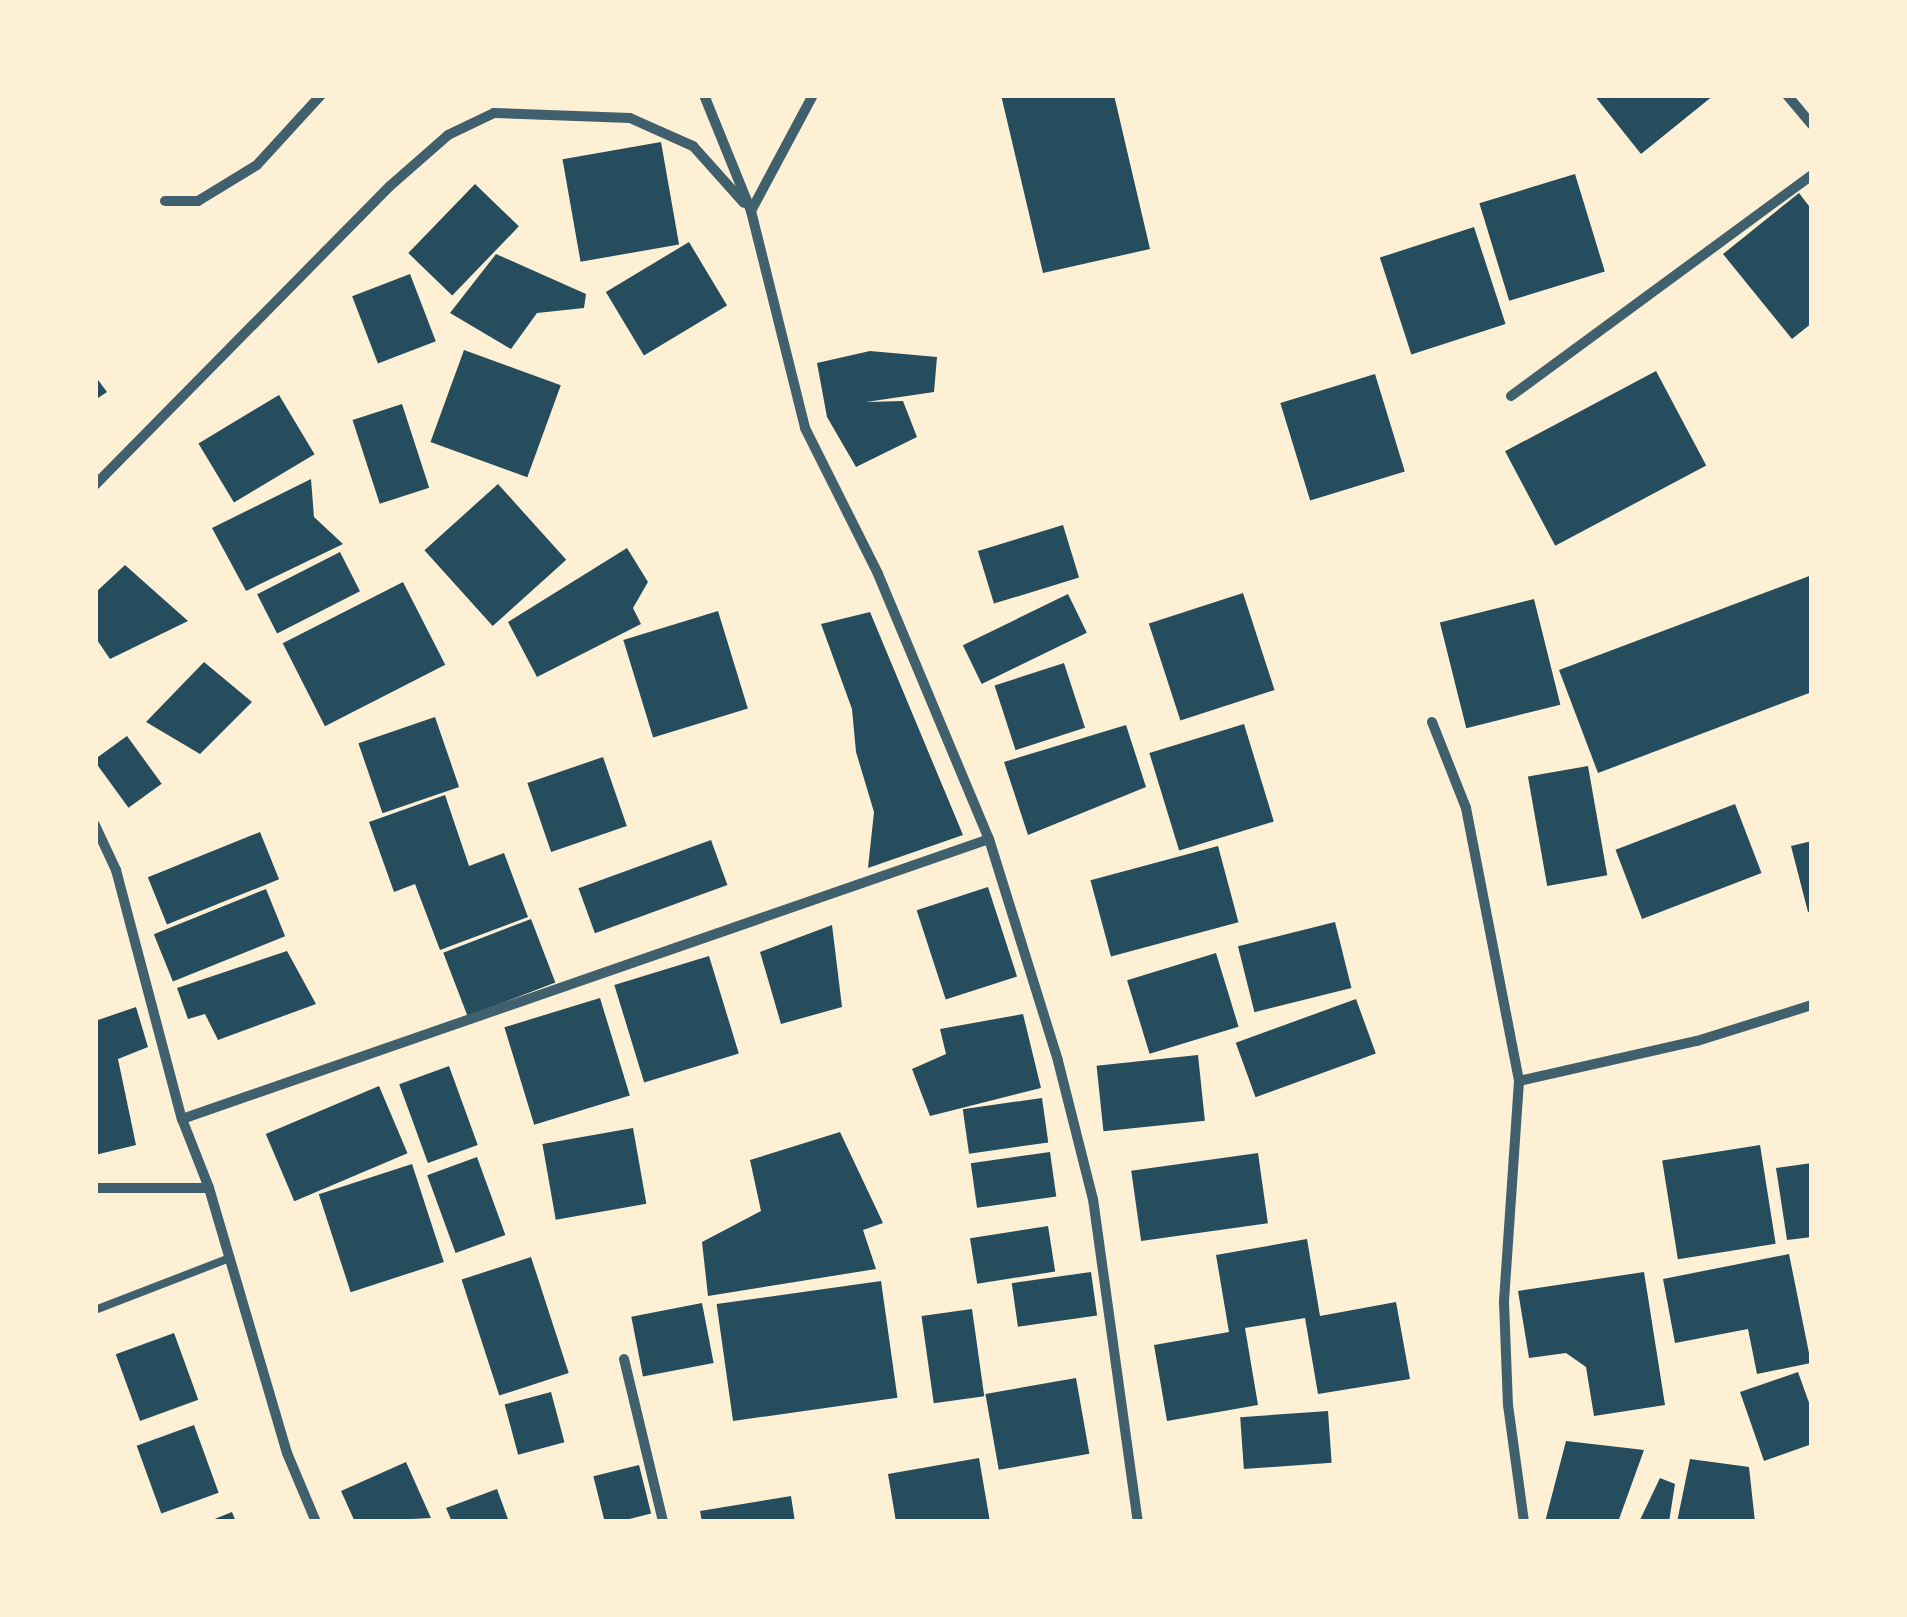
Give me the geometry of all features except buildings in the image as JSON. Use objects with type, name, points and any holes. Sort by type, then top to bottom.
[{"type":"street","points":[[164,201],[198,201],[257,165],[321,95]]},
{"type":"street","points":[[704,95],[752,211],[805,428],[878,574],[989,839],[1093,1199],[1138,1522]]},
{"type":"street","points":[[752,211],[813,95]]},
{"type":"street","points":[[1787,95],[1812,125]]},
{"type":"street","points":[[95,485],[390,186],[448,135],[494,113],[630,118],[694,146],[752,211]]},
{"type":"street","points":[[1511,396],[1812,175]]},
{"type":"street","points":[[1432,722],[1466,808],[1519,1081],[1504,1302],[1508,1404],[1524,1522]]},
{"type":"street","points":[[95,826],[116,870],[148,974],[182,1118],[210,1188],[288,1453],[316,1522]]},
{"type":"street","points":[[182,1118],[989,839]]},
{"type":"street","points":[[1519,1081],[1697,1040],[1812,1004]]},
{"type":"street","points":[[95,1188],[210,1188]]},
{"type":"street","points":[[624,1359],[663,1522]]},
{"type":"lane","points":[[95,1310],[230,1258]]}]
